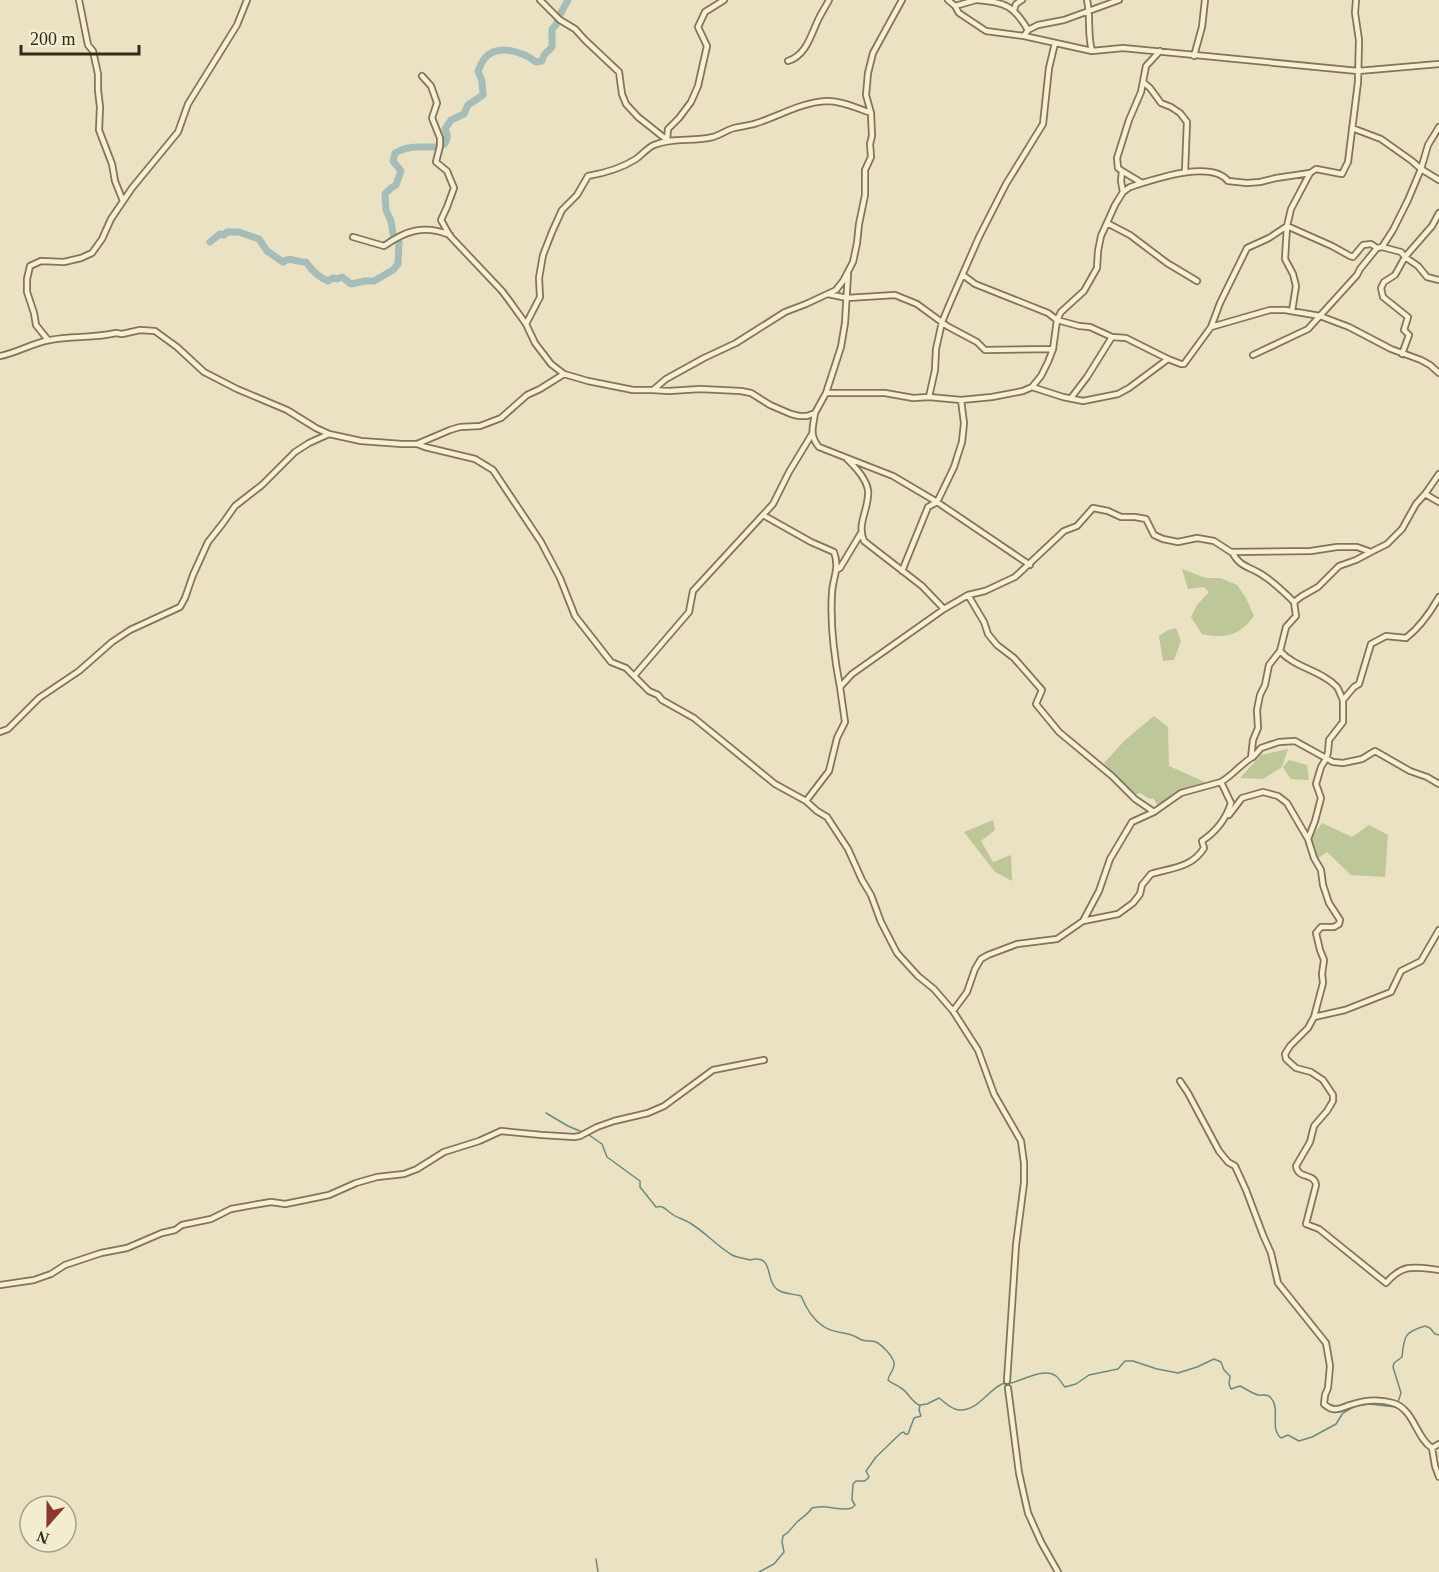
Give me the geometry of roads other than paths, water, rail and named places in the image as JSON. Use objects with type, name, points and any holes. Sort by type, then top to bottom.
[{"type":"street","points":[[79,0],[88,45],[93,51],[98,74],[99,130],[123,201]]},
{"type":"street","points":[[48,340],[36,325],[27,292],[30,266],[41,261],[64,262],[92,253],[123,201],[178,132],[188,104],[237,25],[247,0]]},
{"type":"street","points":[[540,0],[560,21],[575,29],[619,72],[626,104],[638,117],[667,140]]},
{"type":"street","points":[[667,140],[668,129],[691,102],[698,86],[707,46],[698,27],[705,12],[724,0]]},
{"type":"street","points":[[788,61],[803,51],[829,0]]},
{"type":"street","points":[[653,390],[704,358],[742,340],[785,312],[836,290],[848,272],[853,262],[865,195],[865,170],[871,157],[871,113],[866,94],[868,73],[873,53],[902,0]]},
{"type":"street","points":[[948,0],[959,13],[986,31],[1024,36],[1092,51],[1123,48],[1358,71],[1439,64]]},
{"type":"street","points":[[955,6],[977,0],[1003,4],[1019,15],[1028,30]]},
{"type":"street","points":[[1014,10],[1016,4],[1022,0]]},
{"type":"street","points":[[1087,0],[1089,41],[1092,51]]},
{"type":"street","points":[[1024,36],[1028,30],[1038,25],[1064,20],[1119,0]]},
{"type":"street","points":[[1194,56],[1202,27],[1205,0]]},
{"type":"street","points":[[826,393],[885,393],[913,398],[961,400],[1023,391],[1032,387],[1041,376],[1053,349],[1057,320],[1061,312],[1084,291],[1097,268],[1101,236],[1123,192],[1130,187],[1185,171],[1216,173],[1224,175],[1228,181],[1247,183],[1310,173],[1316,169],[1342,174],[1348,162],[1358,82],[1359,40],[1355,13],[1356,0]]},
{"type":"street","points":[[930,397],[942,322],[979,237],[1006,184],[1043,124],[1049,68],[1055,43]]},
{"type":"street","points":[[1142,183],[1118,168],[1117,158],[1141,92],[1146,66],[1160,51]]},
{"type":"street","points":[[422,76],[431,86],[437,103],[432,118],[440,138],[436,162],[447,171],[454,188],[441,220],[450,235],[502,291],[551,364],[564,374],[633,390],[741,391],[750,393],[791,414],[807,416],[815,413]]},
{"type":"street","points":[[1143,82],[1161,103],[1180,113],[1187,122],[1185,171]]},
{"type":"street","points":[[526,324],[540,297],[539,278],[543,255],[562,210],[577,195],[588,176],[626,165],[651,146],[667,140],[713,137],[797,108],[827,101],[846,104],[871,113]]},
{"type":"street","points":[[1253,355],[1308,329],[1357,275],[1393,230],[1421,169],[1428,146],[1439,127]]},
{"type":"street","points":[[1352,129],[1381,139],[1439,180]]},
{"type":"street","points":[[1122,171],[1123,192]]},
{"type":"street","points":[[1292,311],[1296,286],[1293,274],[1284,259],[1287,226],[1291,209],[1310,173]]},
{"type":"street","points":[[1402,354],[1409,335],[1404,330],[1408,317],[1383,297],[1381,288],[1384,282],[1395,276],[1405,257],[1432,226],[1439,213]]},
{"type":"street","points":[[1107,223],[1197,281]]},
{"type":"street","points":[[963,275],[975,284],[1048,313],[1057,320],[1090,327],[1112,337],[1126,338],[1168,359],[1184,364],[1211,327],[1247,248],[1269,238],[1287,226]]},
{"type":"street","points":[[1287,226],[1323,241],[1350,256],[1353,256],[1364,245],[1371,244],[1379,248],[1401,252],[1427,277],[1439,280]]},
{"type":"street","points":[[353,237],[384,246],[406,232],[426,229],[450,235]]},
{"type":"street","points":[[634,676],[689,612],[693,591],[772,504],[812,434],[815,413],[826,393],[841,347],[848,272]]},
{"type":"street","points":[[828,294],[847,298],[895,295],[917,304],[947,326],[977,342],[985,350],[1053,349]]},
{"type":"street","points":[[1211,327],[1270,310],[1320,316],[1349,327],[1402,354],[1421,360],[1439,373]]},
{"type":"street","points":[[0,356],[48,340],[122,334],[138,330],[155,331],[177,347],[204,372],[287,410],[329,434],[362,441],[417,444],[475,459],[494,470],[541,542],[576,616],[611,662],[626,668],[650,691],[694,718],[775,784],[806,801],[816,811],[827,817],[848,849],[897,953],[953,1011],[978,1050],[994,1094],[1021,1141],[1024,1163],[1007,1381]]},
{"type":"street","points":[[1071,398],[1112,337]]},
{"type":"street","points":[[1032,387],[1083,401],[1118,394],[1168,359]]},
{"type":"street","points":[[417,444],[450,430],[480,426],[501,418],[527,395],[564,374]]},
{"type":"street","points":[[902,571],[928,507],[937,502],[954,467],[962,442],[964,423],[961,400]]},
{"type":"street","points":[[0,732],[8,729],[39,698],[79,671],[112,642],[130,630],[180,607],[208,542],[235,506],[262,485],[295,452],[329,434]]},
{"type":"street","points":[[812,434],[819,447],[893,476],[937,502],[1030,565]]},
{"type":"street","points":[[836,571],[861,533],[863,514],[868,503],[868,488],[859,472],[846,458]]},
{"type":"street","points":[[1294,602],[1318,587],[1339,566],[1387,544],[1402,529],[1416,504],[1439,474]]},
{"type":"street","points":[[1425,494],[1439,502]]},
{"type":"street","points":[[840,687],[852,674],[944,609],[969,595],[985,591],[1015,577],[1064,531],[1077,526],[1093,508],[1121,517],[1146,519],[1154,535],[1163,539],[1178,542],[1197,538],[1214,541],[1231,552],[1237,562],[1262,575],[1284,591],[1294,602],[1296,616],[1286,627],[1280,651],[1269,665],[1265,685],[1260,695],[1257,710],[1258,728],[1253,741],[1251,758]]},
{"type":"street","points":[[763,515],[834,552],[838,562],[832,592],[833,646],[845,722],[837,738],[829,771],[806,801]]},
{"type":"street","points":[[861,533],[864,540],[922,586],[944,609]]},
{"type":"street","points":[[1231,552],[1311,551],[1357,547],[1371,552]]},
{"type":"street","points":[[969,595],[988,634],[997,645],[1014,658],[1042,690],[1036,704],[1044,715],[1059,732],[1112,776],[1135,799],[1154,812]]},
{"type":"street","points":[[1343,700],[1359,684],[1371,644],[1386,636],[1406,638],[1417,630],[1439,597]]},
{"type":"street","points":[[1280,651],[1286,658],[1312,671],[1337,688],[1343,700],[1343,722],[1329,740],[1326,759],[1316,784],[1321,798],[1308,839]]},
{"type":"street","points":[[1083,921],[1099,891],[1110,860],[1132,822],[1154,812],[1181,793],[1221,782],[1233,775],[1261,748],[1279,742],[1295,741],[1326,759],[1343,763],[1362,759],[1376,751],[1410,771],[1439,784]]},
{"type":"street","points":[[1221,782],[1232,803],[1227,817]]},
{"type":"street","points":[[953,1011],[967,992],[981,959],[1017,944],[1057,939],[1083,921],[1118,914],[1133,903],[1140,894],[1142,885],[1151,874],[1175,869],[1195,860],[1204,848],[1202,841],[1227,817],[1242,798],[1263,792],[1278,796],[1287,803],[1308,839],[1314,858],[1321,870],[1329,903],[1340,920],[1339,924],[1334,927],[1321,927],[1316,933],[1324,960],[1323,983],[1314,1017],[1308,1028],[1285,1054],[1286,1059],[1296,1068],[1311,1072],[1323,1080],[1334,1095],[1327,1111],[1314,1126],[1310,1142],[1296,1166],[1300,1174],[1316,1180],[1306,1224],[1319,1229],[1386,1283],[1401,1269],[1439,1270]]},
{"type":"street","points":[[1314,1017],[1346,1010],[1391,992],[1401,971],[1421,961],[1439,930]]},
{"type":"street","points":[[0,1285],[34,1280],[51,1274],[65,1265],[101,1253],[127,1248],[175,1230],[182,1225],[211,1219],[231,1209],[271,1202],[285,1204],[329,1195],[377,1176],[404,1174],[417,1169],[444,1152],[501,1131],[580,1136],[597,1127],[648,1113],[664,1106],[712,1070],[764,1060]]},
{"type":"street","points":[[1180,1081],[1219,1151],[1228,1162],[1235,1166],[1271,1253],[1278,1283],[1326,1343],[1330,1366],[1324,1404],[1330,1409],[1338,1409],[1360,1402],[1377,1400],[1401,1406],[1432,1449],[1439,1477]]},
{"type":"street","points":[[1008,1388],[1019,1473],[1028,1513],[1058,1572]]},
{"type":"street","points":[[1432,1449],[1439,1444]]},
{"type":"waterway","points":[[210,242],[220,234],[239,232],[259,239],[267,251],[283,262],[288,260],[306,262],[321,278],[328,281],[342,277],[351,284],[374,281],[393,270],[398,264],[399,242],[393,234],[386,210],[385,194],[396,185],[401,171],[393,161],[395,153],[412,147],[435,147],[446,142],[445,129],[451,120],[464,114],[468,105],[483,95],[482,81],[478,71],[490,53],[503,50],[518,52],[536,62],[542,61],[544,55],[552,47],[552,29],[568,0]]},
{"type":"waterway","points":[[546,1113],[582,1132]]},
{"type":"waterway","points":[[589,1135],[602,1144],[607,1157],[640,1181],[640,1187],[656,1207],[663,1207],[690,1223],[736,1257],[763,1260],[774,1286],[783,1292],[801,1296],[813,1317],[827,1328],[864,1341],[874,1341],[881,1346],[894,1363],[888,1380],[919,1405]]},
{"type":"waterway","points":[[1398,1402],[1401,1393],[1393,1367],[1394,1363],[1402,1357],[1406,1336],[1425,1326],[1439,1335]]},
{"type":"waterway","points":[[759,1572],[774,1564],[784,1552],[783,1536],[812,1508],[852,1508],[855,1505],[852,1500],[853,1484],[856,1481],[865,1481],[869,1477],[866,1471],[876,1457],[901,1433],[908,1434],[914,1418],[921,1416],[920,1405],[939,1398],[948,1406],[959,1410],[977,1404],[1002,1384],[1040,1373],[1056,1376],[1065,1387],[1076,1384],[1089,1375],[1118,1369],[1125,1361],[1178,1373],[1214,1359],[1221,1362],[1224,1370],[1230,1376],[1231,1389],[1240,1386],[1271,1398],[1275,1407],[1276,1429],[1281,1438],[1288,1435],[1299,1441],[1312,1437],[1336,1424],[1343,1413],[1355,1406],[1369,1404],[1396,1407]]},
{"type":"waterway","points":[[596,1559],[598,1572]]}]
